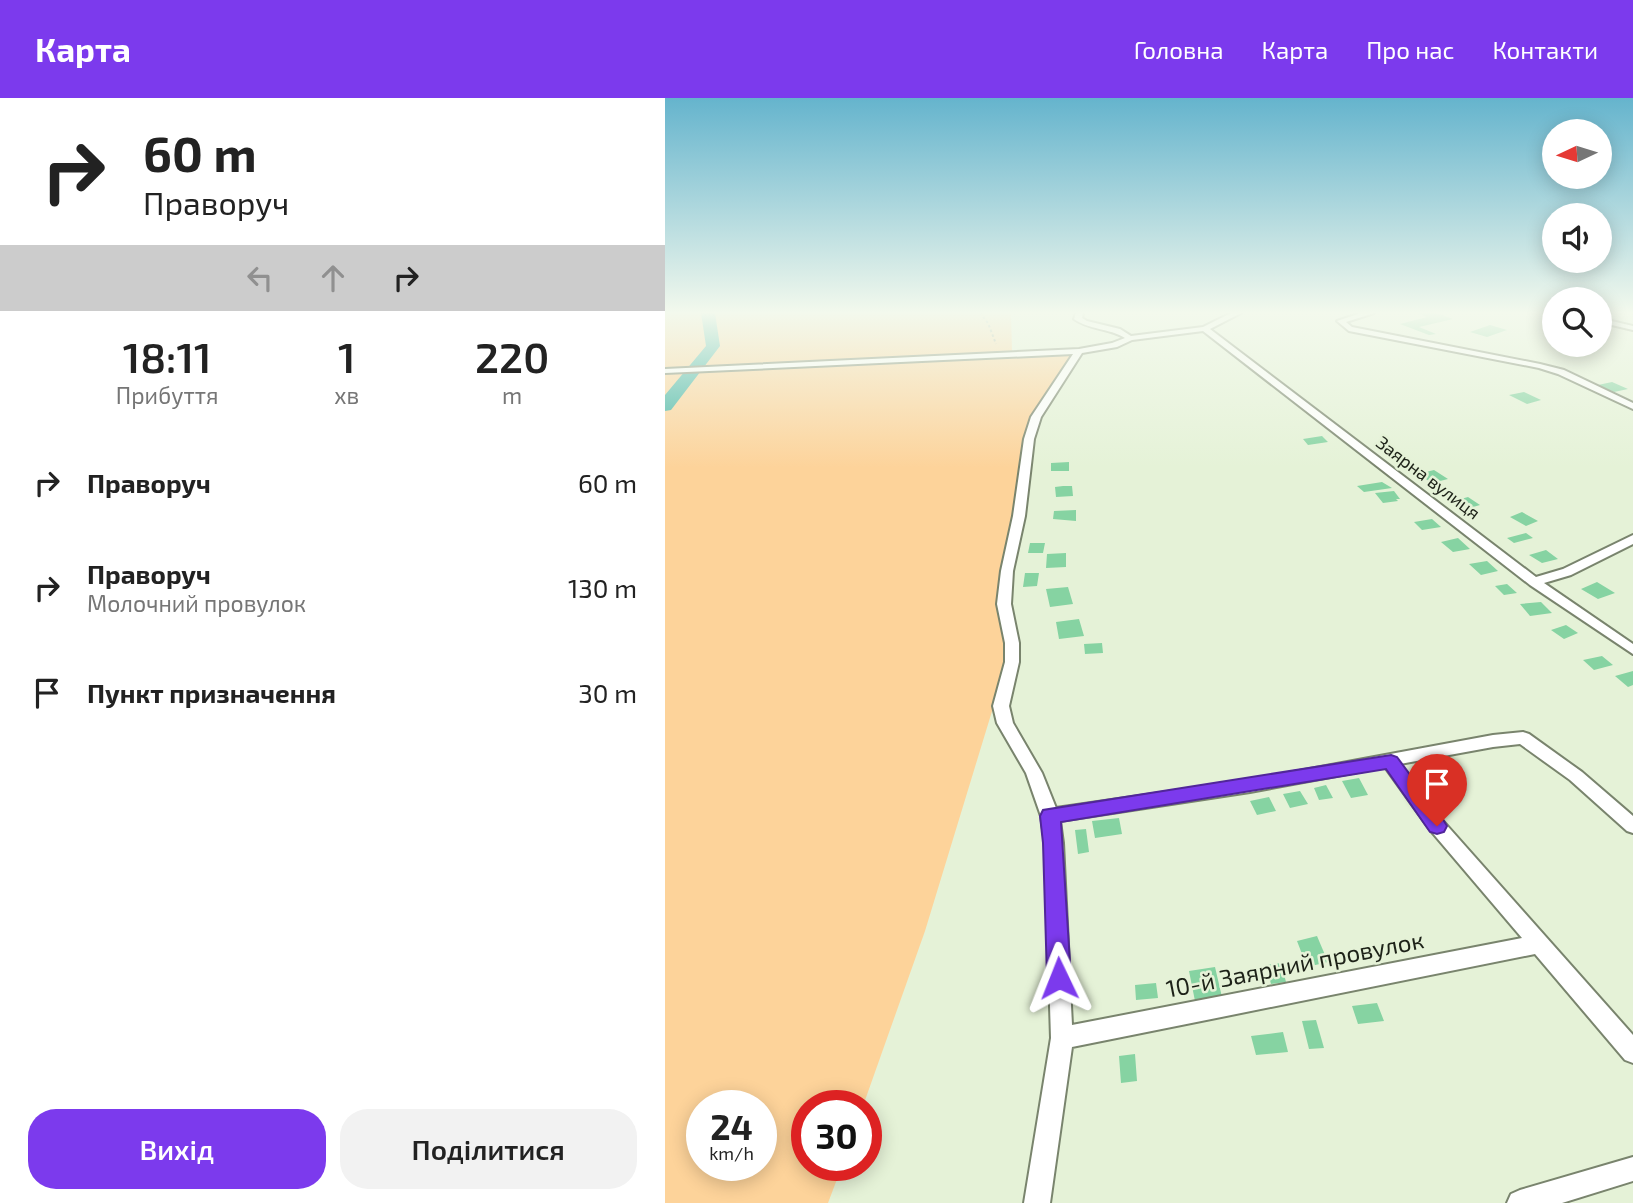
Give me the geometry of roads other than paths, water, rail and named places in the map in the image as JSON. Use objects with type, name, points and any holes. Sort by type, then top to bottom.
[{"type":"street","points":[[665,371],[788,365]]},
{"type":"street","points":[[1038,1203],[1062,1038],[1054,843],[1050,816],[1034,774],[1006,723],[1001,706],[1012,662],[1012,643],[1004,604],[1029,439],[1036,417],[1071,365]]},
{"type":"street","name":"Заярна вулиця","points":[[1251,365],[1534,582],[1633,650]]},
{"type":"street","points":[[1533,365],[1561,372],[1633,406]]},
{"type":"street","points":[[1534,582],[1567,572],[1633,540]]},
{"type":"street","points":[[1050,816],[1391,762],[1493,741],[1523,738],[1576,776],[1633,825]]},
{"type":"street","points":[[1391,762],[1437,826],[1633,1052]]},
{"type":"street","name":"10-й Заярний провулок","points":[[1062,1038],[1538,944]]},
{"type":"street","points":[[1520,1203],[1633,1169]]},
{"type":"waterway","points":[[665,406],[698,365]]}]
